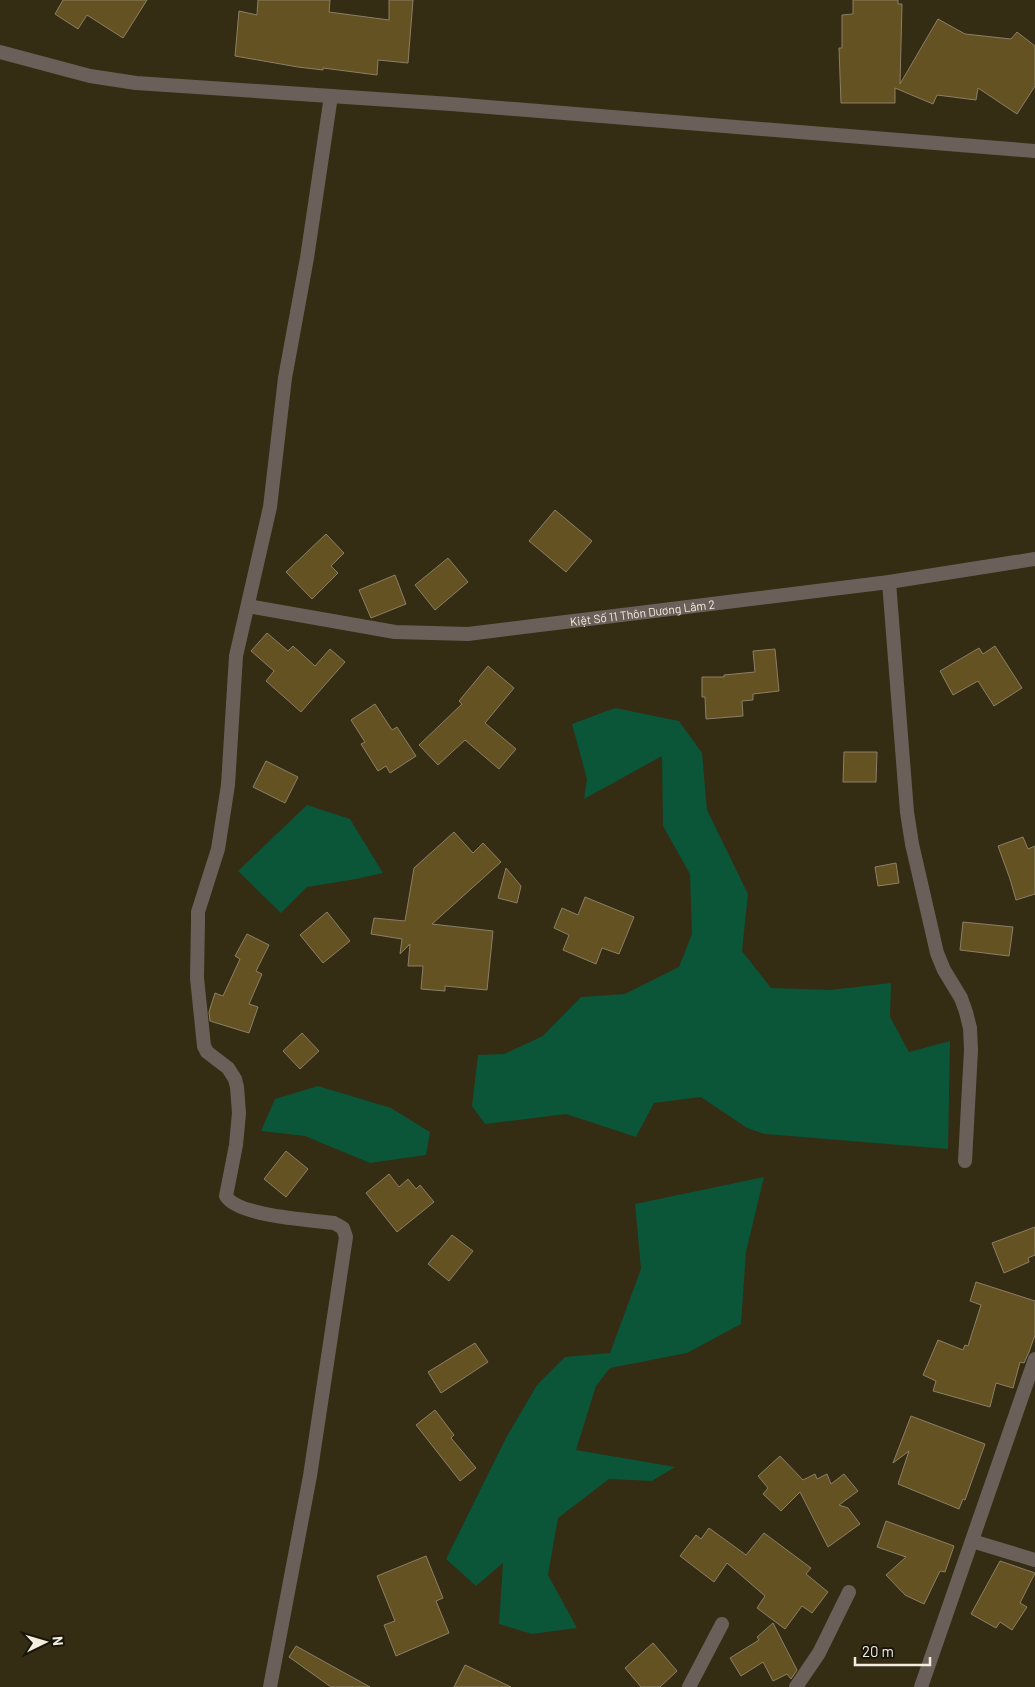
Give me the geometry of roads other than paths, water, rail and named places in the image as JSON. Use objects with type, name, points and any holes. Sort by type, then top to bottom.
[{"type":"street","points":[[0,52],[90,76],[136,83],[461,105],[1035,151]]},
{"type":"street","points":[[270,1687],[311,1467],[346,1237],[343,1228],[334,1223],[250,1211],[236,1205],[226,1196],[236,1145],[239,1113],[237,1087],[235,1079],[228,1068],[207,1052],[204,1046],[197,978],[198,912],[218,849],[228,785],[236,656],[270,507],[286,378],[307,258],[331,96]]},
{"type":"street","name":"Kiệt Số 11 Thôn Dương Lâm 2","points":[[248,606],[395,632],[468,634],[889,582],[1035,559]]},
{"type":"street","points":[[889,582],[907,812],[912,844],[938,953],[944,970],[961,998],[970,1028],[971,1050],[965,1161]]},
{"type":"street","points":[[921,1687],[1035,1358]]},
{"type":"street","points":[[972,1540],[1035,1560]]},
{"type":"street","points":[[796,1687],[819,1652],[848,1592]]},
{"type":"street","points":[[689,1687],[722,1624]]}]
